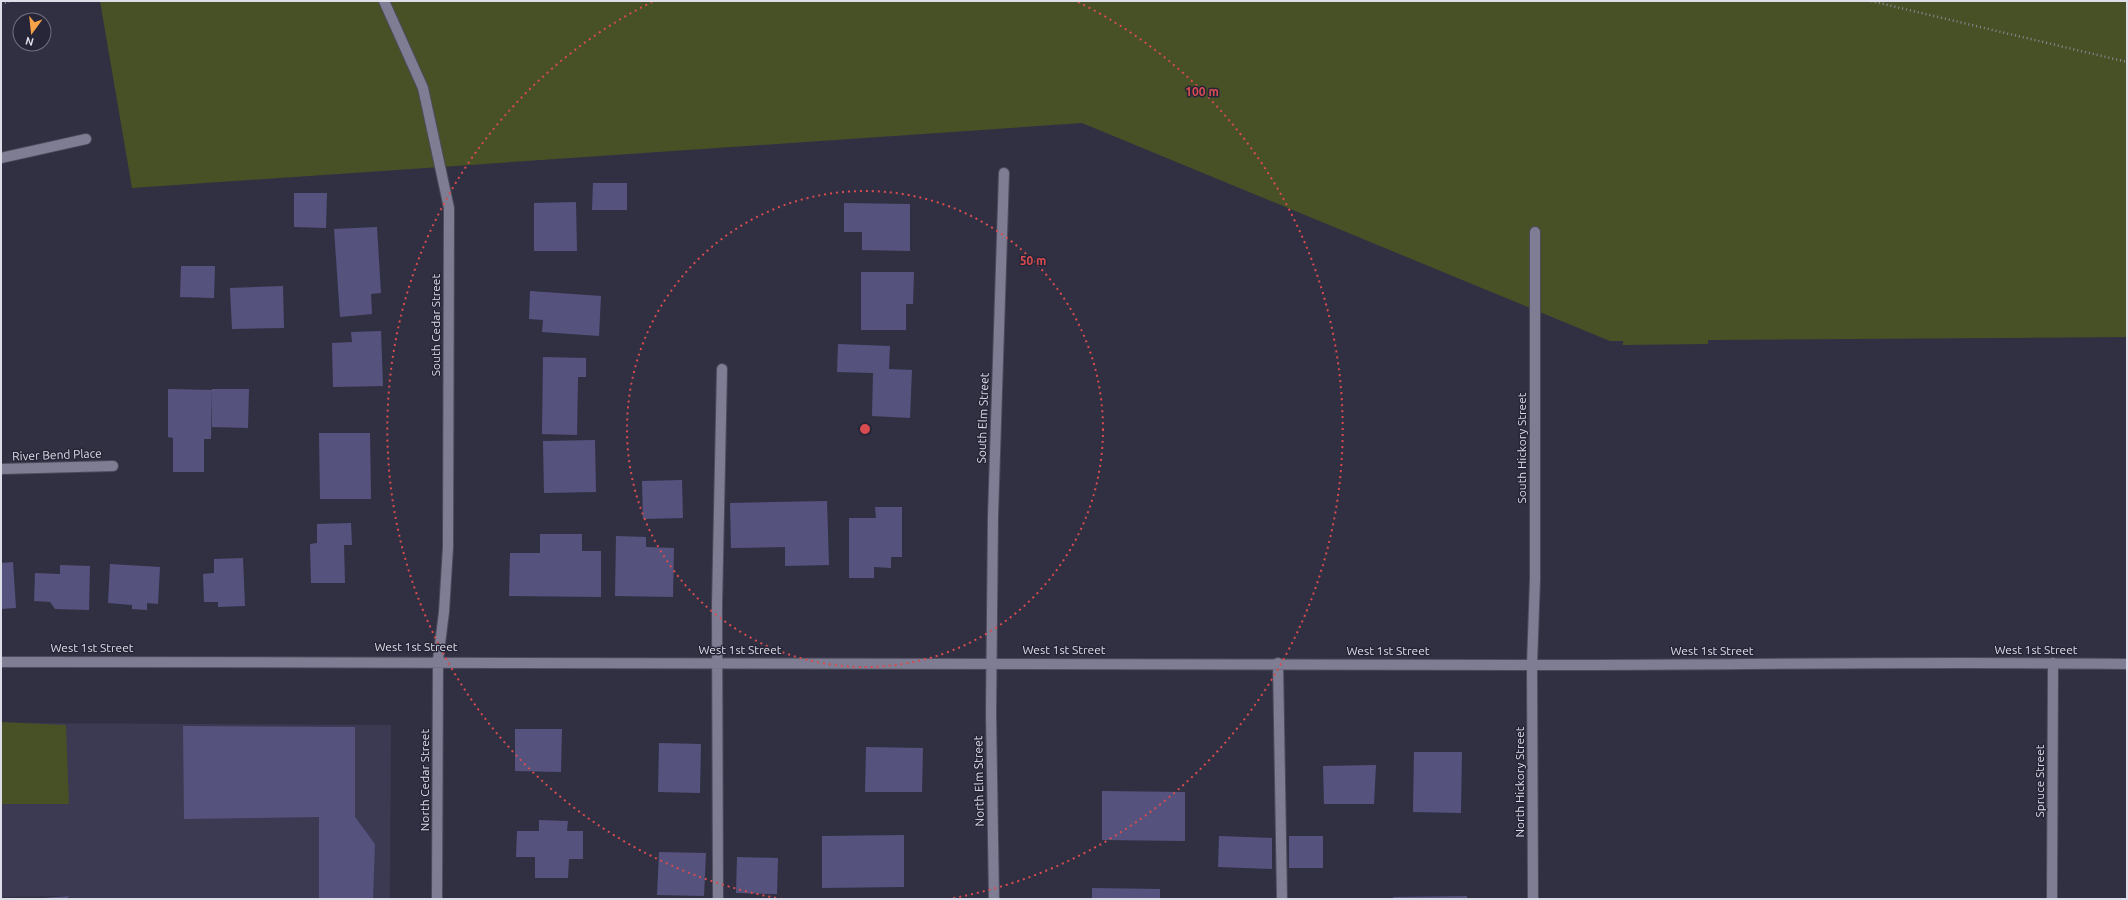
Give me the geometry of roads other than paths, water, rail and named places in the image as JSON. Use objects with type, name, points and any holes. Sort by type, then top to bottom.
[{"type":"street","name":"South Cedar Street","points":[[384,1],[423,88],[449,208],[448,547],[444,612],[438,660]]},
{"type":"street","points":[[1,158],[86,140]]},
{"type":"street","name":"South Elm Street","points":[[992,663],[993,508],[1004,173]]},
{"type":"street","name":"South Hickory Street","points":[[1532,665],[1535,579],[1535,232]]},
{"type":"street","points":[[718,899],[718,663],[722,369]]},
{"type":"street","name":"River Bend Place","points":[[1,469],[113,466]]},
{"type":"street","name":"West 1st Street","points":[[1,662],[438,660],[718,663],[1278,663],[1532,665],[2127,664]]},
{"type":"street","name":"North Cedar Street","points":[[437,899],[438,660]]},
{"type":"street","name":"North Elm Street","points":[[992,663],[994,899]]},
{"type":"street","points":[[1278,663],[1282,899]]},
{"type":"street","name":"Spruce Street","points":[[2052,899],[2053,663]]},
{"type":"street","name":"North Hickory Street","points":[[1532,665],[1533,899]]}]
